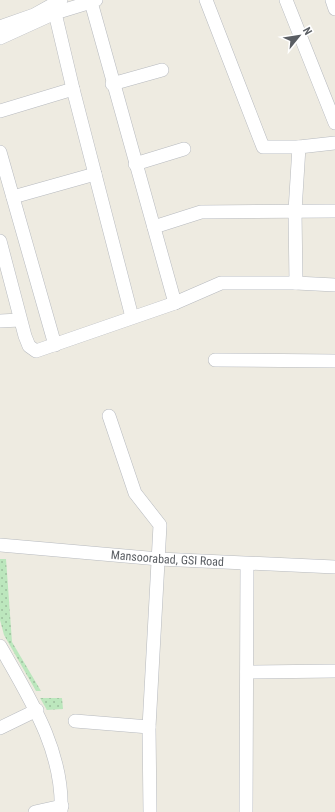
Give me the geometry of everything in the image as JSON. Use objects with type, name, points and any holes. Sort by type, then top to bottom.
[{"type":"street","points":[[0,27],[34,15],[61,0]]},
{"type":"street","points":[[206,0],[263,148],[335,144]]},
{"type":"street","points":[[286,0],[335,123]]},
{"type":"street","points":[[332,0],[335,9]]},
{"type":"street","points":[[0,38],[55,13],[93,1],[112,84],[175,304]]},
{"type":"street","points":[[55,13],[73,89],[132,317]]},
{"type":"street","points":[[112,84],[162,70]]},
{"type":"street","points":[[0,111],[73,89]]},
{"type":"street","points":[[296,283],[295,211],[298,147]]},
{"type":"street","points":[[135,164],[184,149]]},
{"type":"street","points":[[0,152],[55,345]]},
{"type":"street","points":[[13,197],[95,174]]},
{"type":"street","points":[[154,227],[201,212],[335,211]]},
{"type":"street","points":[[1,246],[28,346],[36,351],[132,317],[175,304],[221,283],[296,283],[335,285]]},
{"type":"street","points":[[0,321],[20,320]]},
{"type":"street","points":[[215,360],[335,361]]},
{"type":"street","points":[[109,416],[135,493],[160,525],[149,727],[150,812]]},
{"type":"street","name":"Mansoorabad, GSI Road","points":[[0,545],[159,559],[335,567]]},
{"type":"street","points":[[246,812],[247,564]]},
{"type":"street","points":[[0,646],[36,710],[47,734],[62,789],[62,809],[35,812]]},
{"type":"street","points":[[247,672],[335,671]]},
{"type":"street","points":[[0,728],[36,710]]},
{"type":"street","points":[[75,721],[149,727]]},
{"type":"green space","points":[[0,559],[6,559],[12,642],[41,691],[36,691],[4,635],[0,620]]},
{"type":"green space","points":[[40,698],[62,698],[63,709],[47,710]]}]
